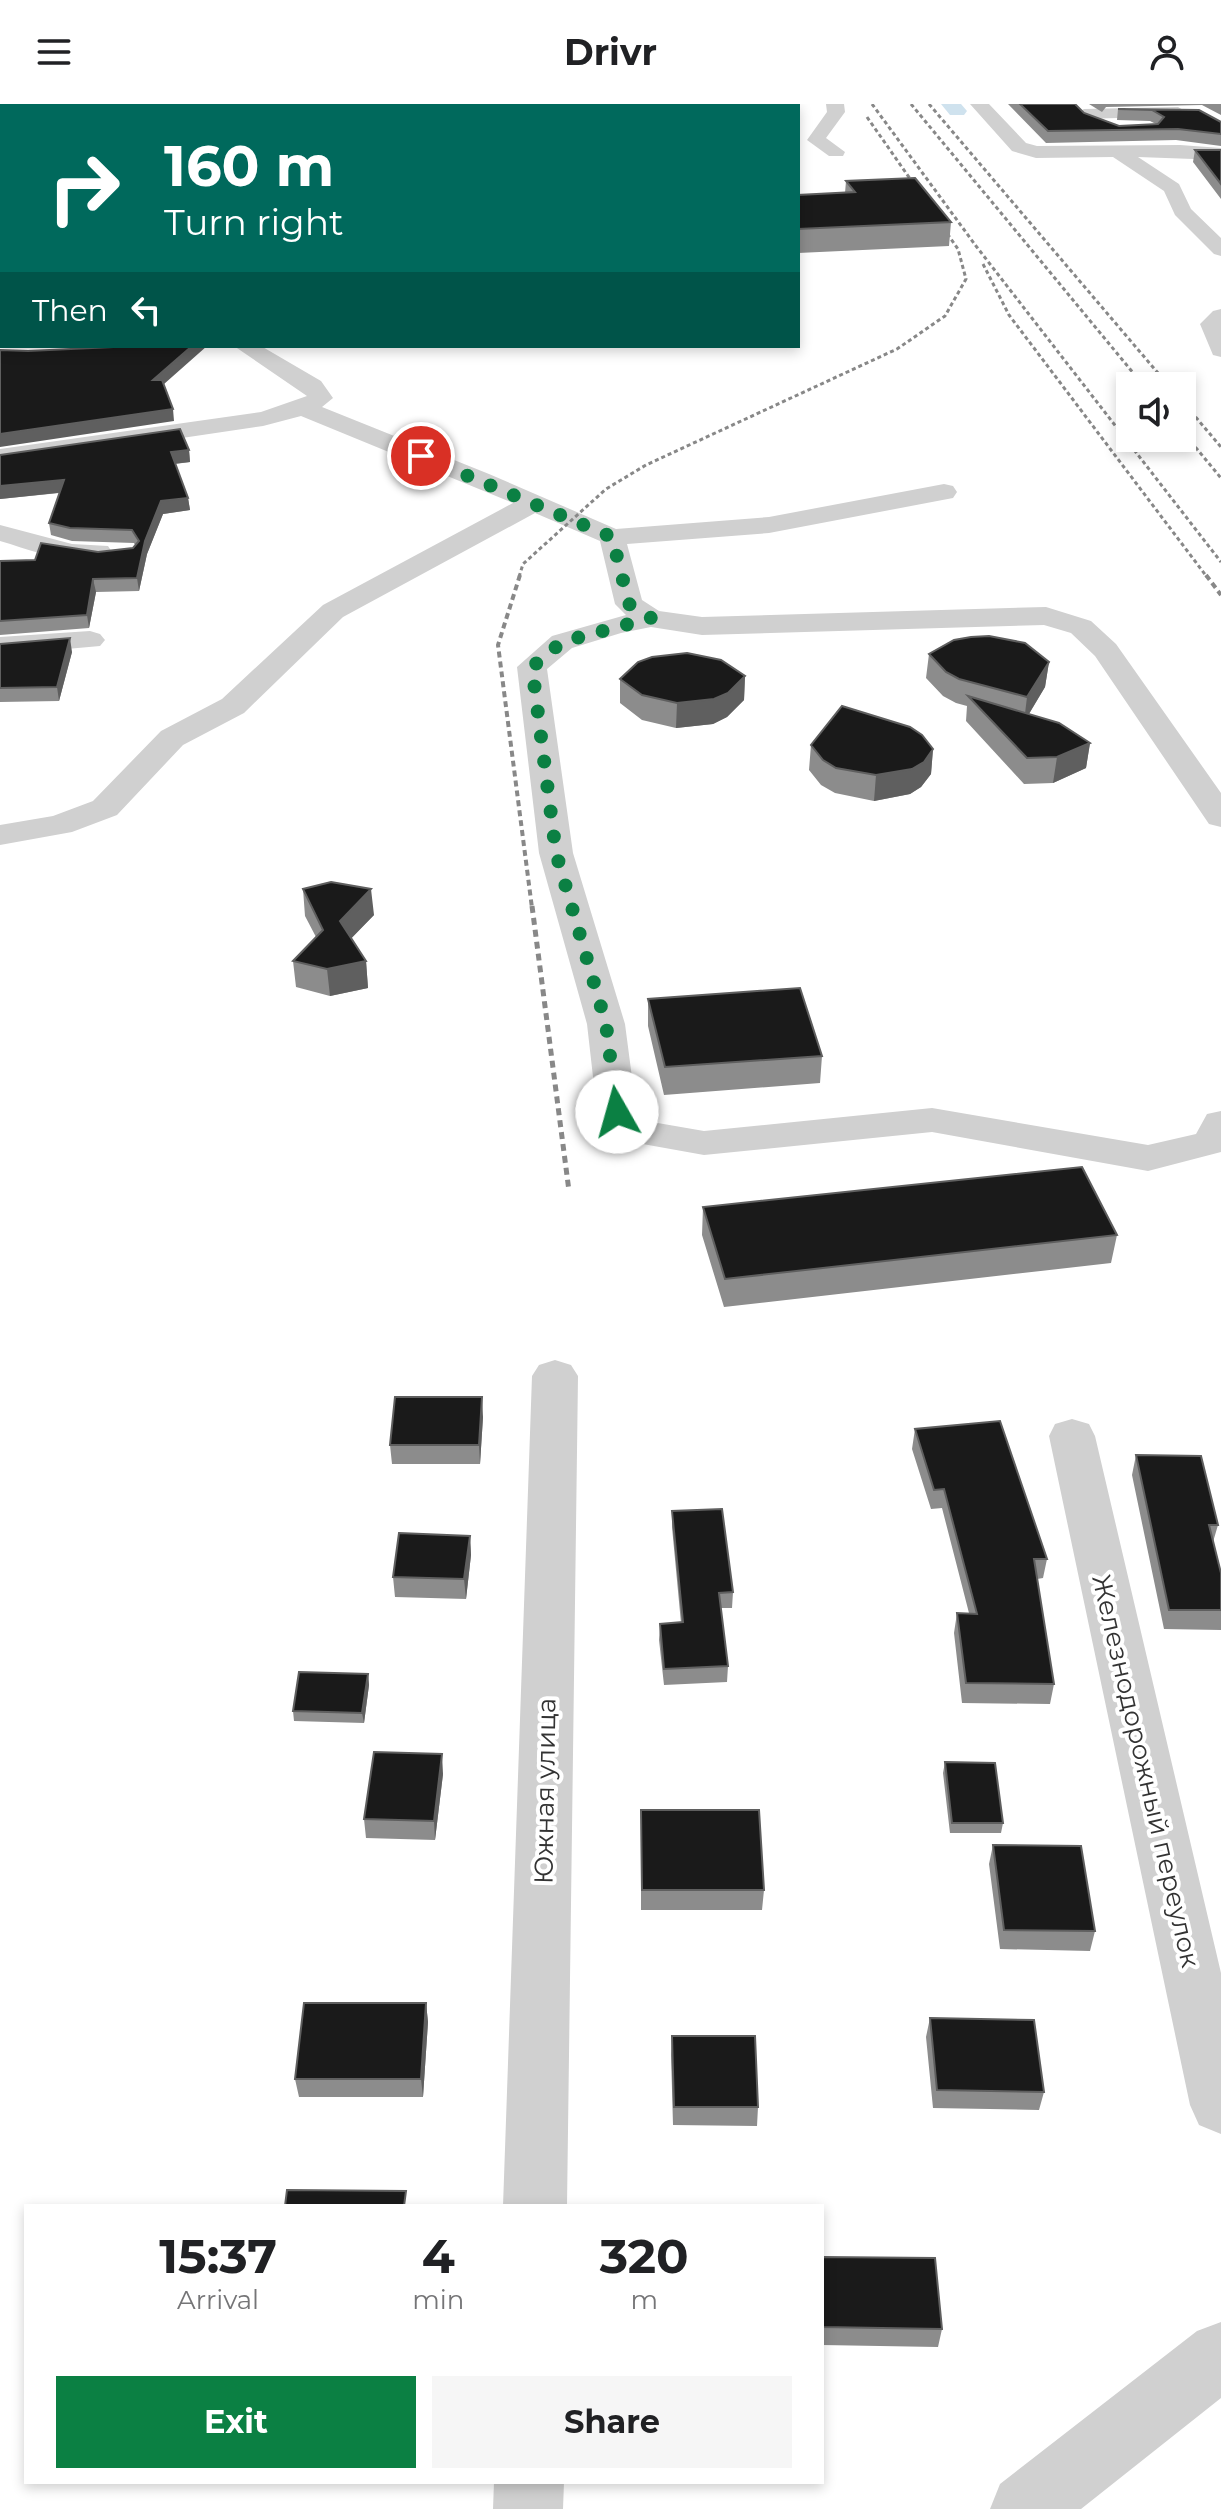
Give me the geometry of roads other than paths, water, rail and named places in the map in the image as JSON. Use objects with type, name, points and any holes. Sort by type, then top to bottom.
[{"type":"street","points":[[835,104],[836,112],[816,140],[836,152]]},
{"type":"street","points":[[979,104],[1019,147],[1036,152],[1221,154]]},
{"type":"street","points":[[1079,109],[1104,128],[1198,120]]},
{"type":"street","points":[[1117,151],[1172,188],[1182,211],[1221,250]]},
{"type":"street","points":[[1221,316],[1211,324],[1221,350]]},
{"type":"street","points":[[0,457],[263,419],[302,408],[321,398],[313,386],[248,348]]},
{"type":"street","points":[[302,408],[480,479],[612,537],[769,525],[944,492]]},
{"type":"street","points":[[0,835],[60,825],[105,808],[172,738],[233,706],[333,611],[532,504]]},
{"type":"street","points":[[0,533],[71,552],[124,552]]},
{"type":"street","points":[[612,537],[629,604],[651,618],[702,626],[1046,616],[1081,627],[1106,650],[1221,817]]},
{"type":"street","points":[[651,618],[562,642],[532,667],[556,853],[606,1024],[617,1112],[640,1132],[704,1143],[932,1120],[1148,1158],[1212,1142],[1221,1123]]},
{"type":"street","points":[[0,646],[90,640]]},
{"type":"street","name":"Южная улица","points":[[535,2204],[555,1376]]},
{"type":"street","name":"Железнодорожный переулок","points":[[1072,1436],[1221,2105]]},
{"type":"street","points":[[1025,2509],[1221,2355]]},
{"type":"street","points":[[528,2509],[529,2484]]},
{"type":"waterway","points":[[951,104],[957,111]]},
{"type":"railway","points":[[872,104],[976,246],[1221,562]]},
{"type":"railway","points":[[911,104],[1132,372]]},
{"type":"railway","points":[[929,104],[1157,372]]},
{"type":"railway","points":[[867,117],[922,196]]},
{"type":"railway","points":[[519,577],[523,564],[606,489],[646,465],[897,349],[945,316],[966,279],[958,249],[937,219]]},
{"type":"railway","points":[[983,264],[1009,315],[1207,577]]},
{"type":"railway","points":[[1196,418],[1221,447]]},
{"type":"railway","points":[[1196,448],[1221,478]]},
{"type":"railway","points":[[520,575],[498,645],[532,908]]},
{"type":"railway","points":[[1206,575],[1221,595]]},
{"type":"railway","points":[[532,906],[569,1191]]}]
